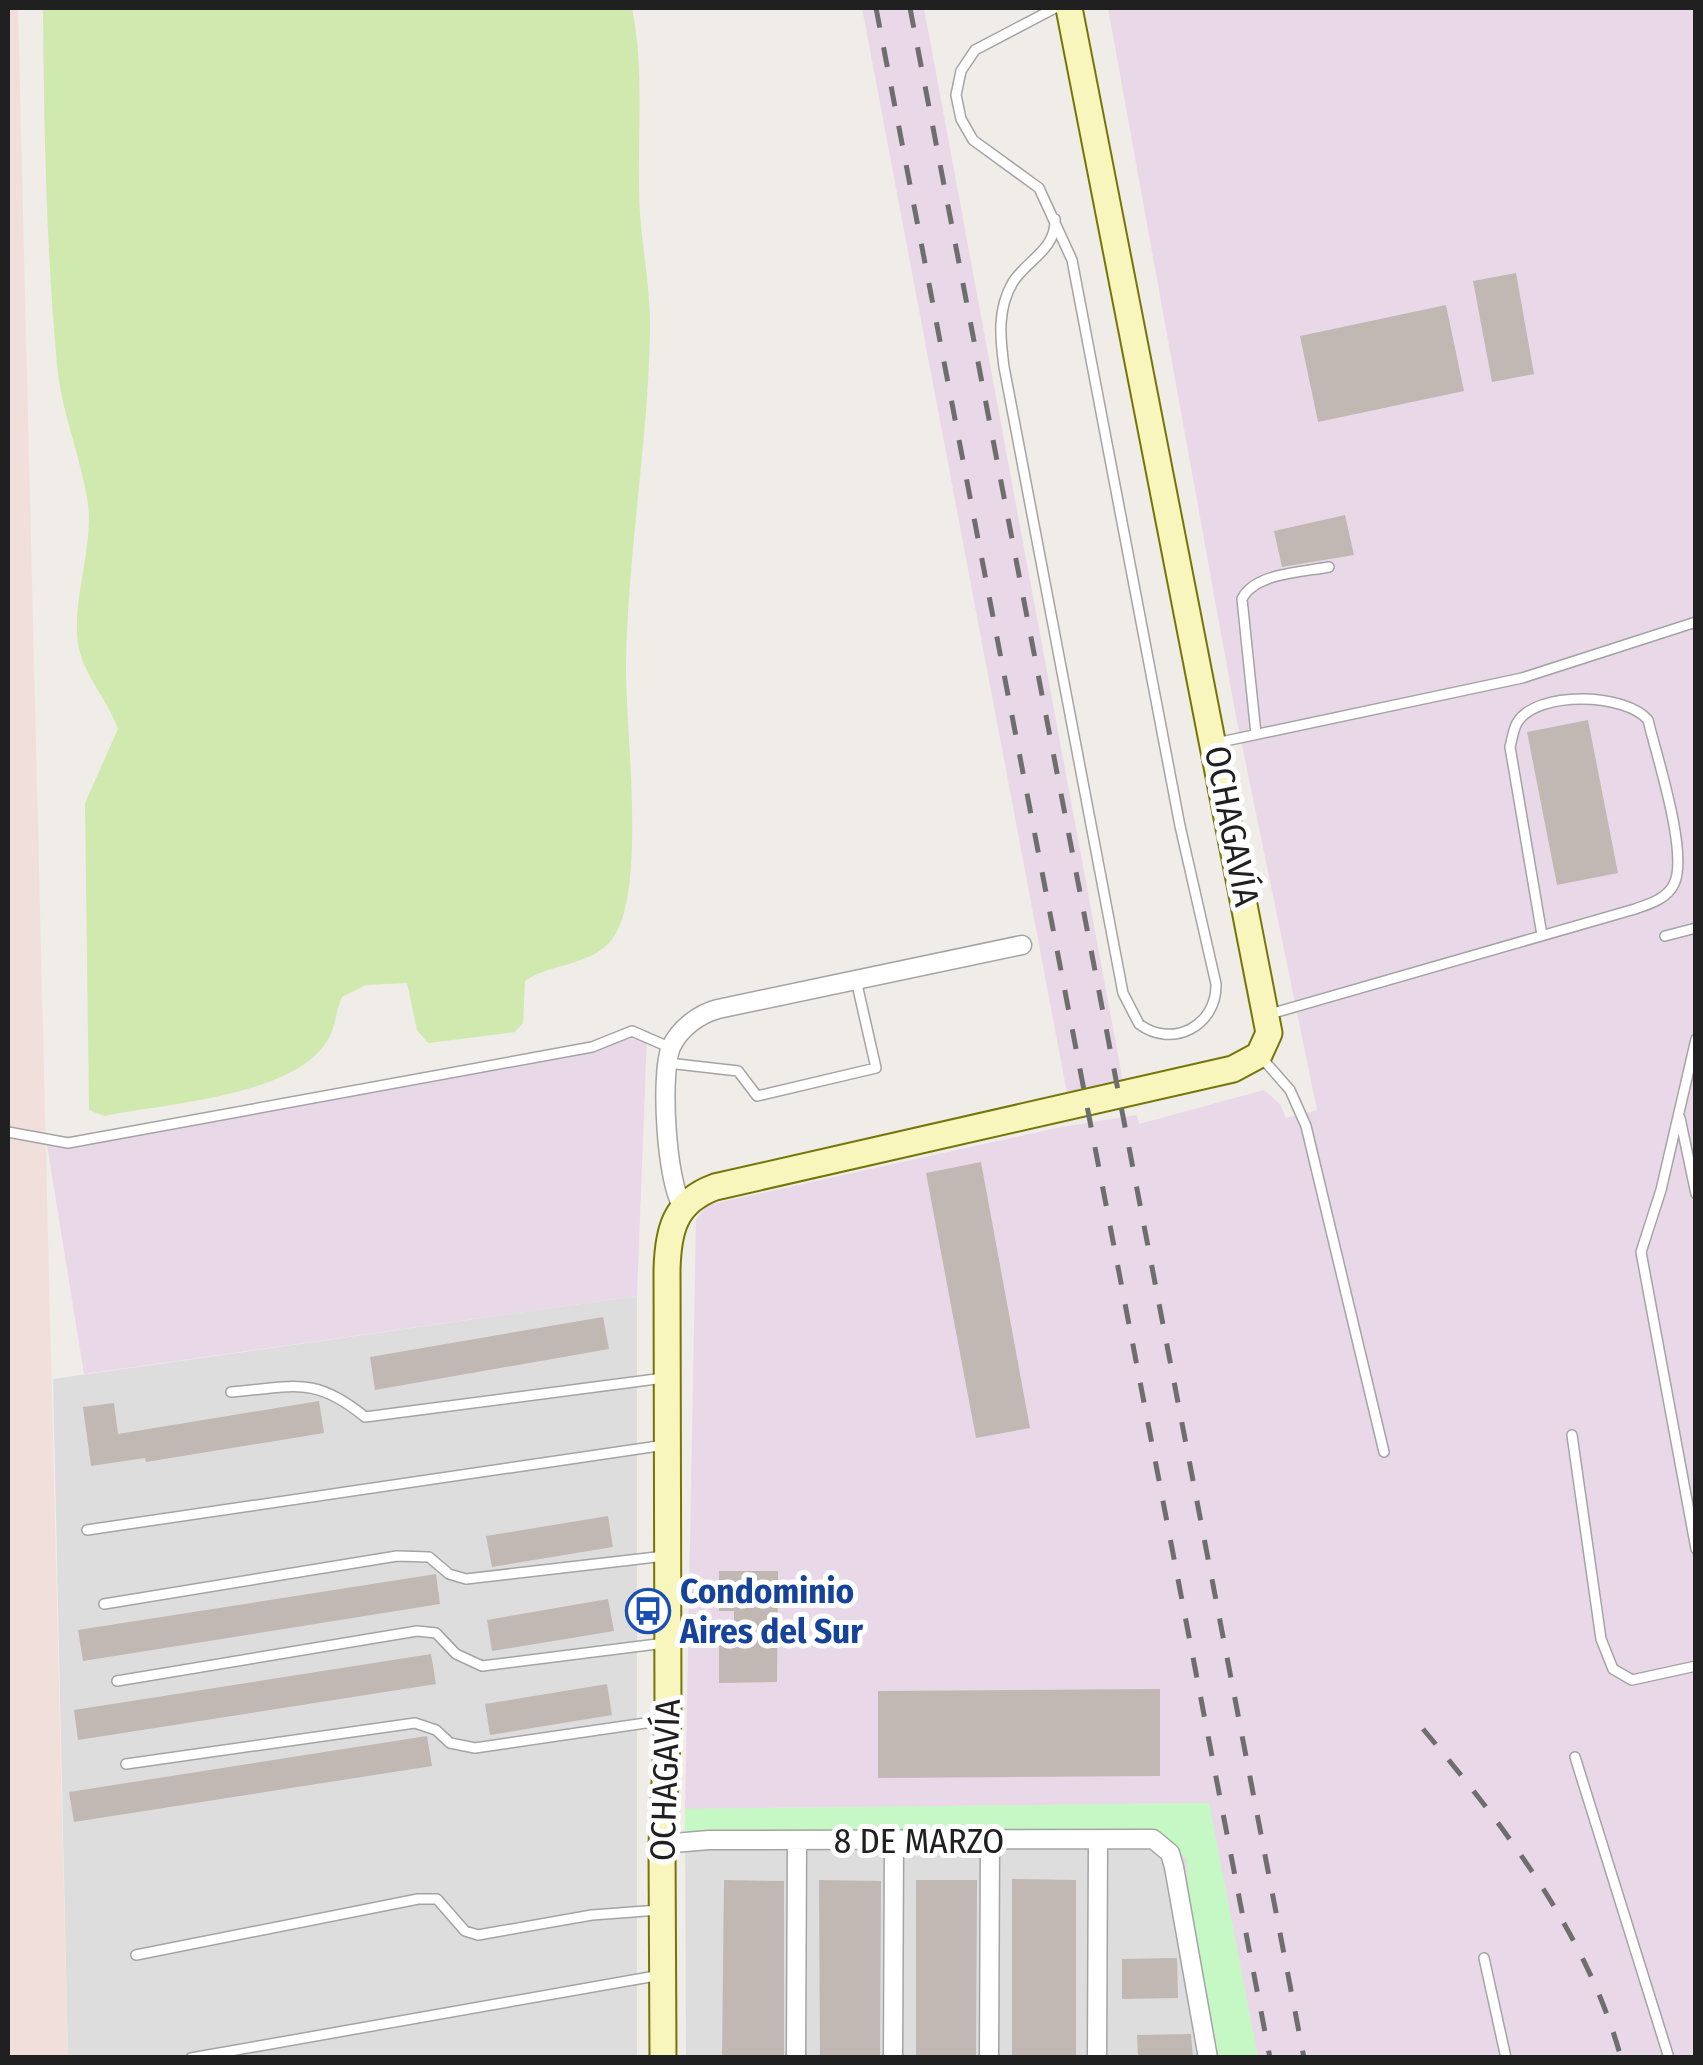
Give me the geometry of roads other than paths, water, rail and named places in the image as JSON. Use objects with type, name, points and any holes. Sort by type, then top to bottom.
[{"type":"main road","name":"OCHAGAVÍA","points":[[1070,8],[1269,1015],[1269,1033],[1258,1056]]},
{"type":"main road","points":[[683,1207],[714,1187],[1150,1090],[1243,1066],[1258,1056]]},
{"type":"main road","name":"OCHAGAVÍA","points":[[663,2058],[662,1910],[670,1843],[668,1236],[683,1207]]},
{"type":"main road","points":[[670,1843],[680,2058]]},
{"type":"street","points":[[683,1207],[669,1173],[669,1055],[686,1027],[710,1012],[1022,945]]},
{"type":"street","name":"8 DE MARZO","points":[[670,1843],[1153,1839],[1170,1853],[1208,2058]]},
{"type":"street","points":[[796,2058],[797,1840]]},
{"type":"street","points":[[893,2058],[894,1840]]},
{"type":"street","points":[[988,2058],[990,1840]]},
{"type":"street","points":[[1097,2058],[1098,1841]]},
{"type":"lane","points":[[1054,8],[975,50],[962,71],[956,95],[960,119],[973,140],[1028,177],[1046,198],[1055,219],[1072,260],[1180,826],[1216,984],[1214,1002],[1205,1018],[1190,1030],[1169,1036],[1139,1024],[1122,993],[1004,367],[1002,309],[1013,283],[1049,245],[1055,219]]},
{"type":"lane","points":[[1256,734],[1242,599],[1246,590],[1260,581],[1329,567]]},
{"type":"lane","points":[[1216,742],[1522,678],[1696,622]]},
{"type":"lane","points":[[1269,1015],[1542,935],[1660,900],[1675,883],[1678,854],[1648,720],[1638,707],[1593,697],[1533,709],[1517,722],[1510,747],[1542,935]]},
{"type":"lane","points":[[1664,936],[1696,928]]},
{"type":"lane","points":[[8,1132],[68,1143],[592,1048],[632,1030],[669,1055],[738,1071],[758,1096],[876,1068],[856,980]]},
{"type":"lane","points":[[1696,1039],[1661,1190],[1641,1252],[1696,1549]]},
{"type":"lane","points":[[1258,1056],[1290,1090],[1306,1126],[1384,1452]]},
{"type":"lane","points":[[1678,1111],[1696,1194]]},
{"type":"lane","points":[[231,1392],[331,1390],[365,1417],[667,1378]]},
{"type":"lane","points":[[1572,1435],[1602,1640],[1613,1669],[1632,1680],[1696,1666]]},
{"type":"lane","points":[[86,1530],[668,1445]]},
{"type":"lane","points":[[104,1604],[397,1556],[429,1557],[449,1574],[466,1578],[668,1556]]},
{"type":"lane","points":[[118,1680],[417,1631],[436,1633],[456,1654],[482,1666],[668,1643]]},
{"type":"lane","points":[[126,1764],[400,1724],[436,1730],[450,1743],[475,1748],[668,1720]]},
{"type":"lane","points":[[1575,1757],[1670,2058]]},
{"type":"lane","points":[[136,1955],[418,1899],[437,1900],[465,1930],[478,1935],[592,1915],[662,1910]]},
{"type":"lane","points":[[1484,1958],[1506,2058]]},
{"type":"lane","points":[[191,2058],[662,1975]]},
{"type":"railway","points":[[876,8],[1270,2058]]},
{"type":"railway","points":[[910,8],[1304,2058]]},
{"type":"railway","points":[[1423,1729],[1513,1843],[1540,1884],[1588,1969],[1621,2058]]},
{"type":"place","name":"Condominio Aires del Sur","points":[[648,1611]]}]
